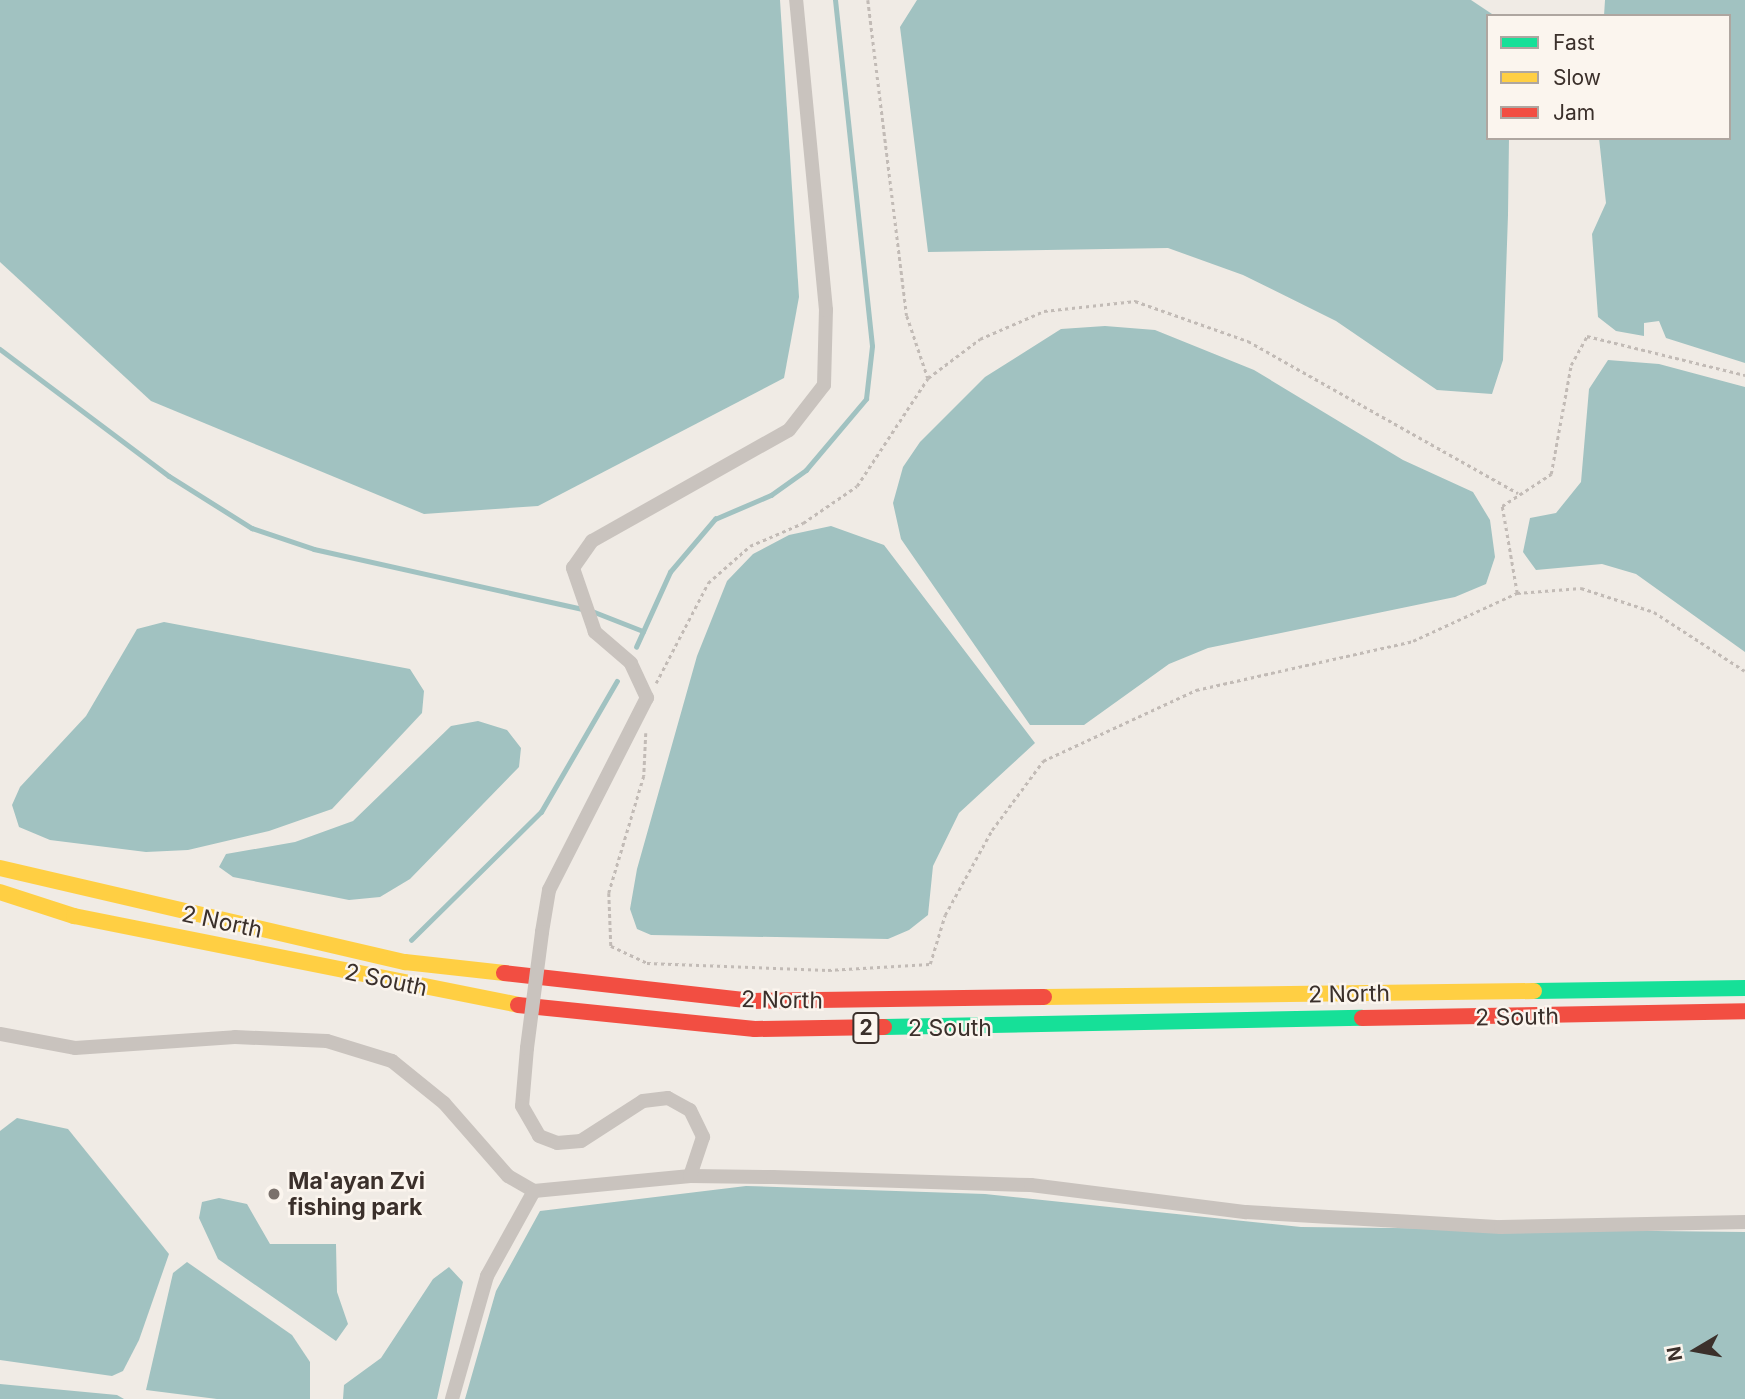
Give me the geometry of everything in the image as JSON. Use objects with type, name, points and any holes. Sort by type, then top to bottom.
[{"type":"highway","name":"2 North","points":[[0,868],[405,962],[752,1001],[1745,988]]},
{"type":"highway","name":"2 South","points":[[0,892],[74,916],[536,1009],[755,1029],[1745,1011]]},
{"type":"street","points":[[690,1176],[702,1137],[690,1110],[668,1098],[643,1101],[582,1141],[556,1143],[539,1136],[522,1106],[527,1048],[549,890],[647,698],[631,663],[595,632],[573,568],[592,541],[789,430],[824,385],[826,310],[796,0]]},
{"type":"street","points":[[0,1034],[75,1048],[235,1037],[340,1045],[392,1060],[444,1103],[508,1175],[534,1191],[690,1176],[1031,1185],[1246,1212],[1501,1227],[1745,1222]]},
{"type":"street","points":[[452,1399],[487,1276],[534,1191]]},
{"type":"path","points":[[868,0],[908,316],[928,379]]},
{"type":"path","points":[[647,698],[708,583],[750,546],[803,523],[857,486],[928,379],[980,339],[1044,311],[1135,301],[1248,341],[1518,493]]},
{"type":"path","points":[[1517,593],[1502,506],[1518,493],[1551,474],[1571,365],[1587,336],[1745,375]]},
{"type":"path","points":[[646,724],[644,776],[609,894],[611,946],[647,963],[828,970],[930,964],[945,915],[992,830],[1043,761],[1196,690],[1413,641],[1517,593],[1581,588],[1654,612],[1745,671]]},
{"type":"water","points":[[0,0],[780,0],[799,297],[784,378],[538,506],[424,514],[151,401],[0,262]]},
{"type":"water","points":[[917,0],[1471,0],[1492,14],[1486,14],[1486,140],[1509,140],[1503,360],[1492,394],[1437,390],[1336,321],[1243,275],[1168,248],[928,252],[900,27]]},
{"type":"water","points":[[1605,0],[1745,0],[1745,363],[1666,338],[1659,321],[1644,323],[1644,336],[1616,331],[1598,317],[1592,234],[1606,203],[1599,140],[1731,140],[1731,14],[1604,14]]},
{"type":"water","points":[[1105,326],[1155,330],[1254,370],[1403,460],[1473,492],[1490,520],[1495,557],[1486,584],[1455,597],[1208,648],[1169,664],[1084,725],[1030,725],[901,539],[893,503],[903,467],[920,442],[985,377],[1061,329]]},
{"type":"water","points":[[1608,360],[1659,364],[1745,387],[1745,652],[1636,574],[1602,564],[1536,570],[1523,552],[1530,518],[1556,513],[1581,482],[1589,389]]},
{"type":"water","points":[[831,526],[884,545],[1035,743],[959,813],[933,866],[928,915],[909,930],[888,939],[651,935],[637,929],[630,909],[637,869],[697,656],[727,581],[753,554],[789,535]]},
{"type":"water","points":[[164,622],[410,669],[424,691],[422,713],[332,809],[269,831],[188,850],[146,852],[50,840],[19,827],[12,805],[20,787],[86,716],[137,629]]},
{"type":"water","points":[[478,721],[507,730],[521,748],[519,767],[410,879],[380,897],[349,900],[233,877],[219,867],[226,854],[295,842],[353,821],[451,726]]},
{"type":"water","points":[[17,1118],[68,1129],[169,1254],[139,1340],[123,1371],[112,1376],[0,1360],[0,1131]]},
{"type":"water","points":[[746,1186],[985,1194],[1301,1227],[1745,1232],[1745,1399],[465,1399],[496,1291],[540,1211]]},
{"type":"water","points":[[219,1198],[247,1204],[270,1244],[336,1244],[337,1292],[348,1324],[336,1341],[218,1259],[199,1218],[202,1202]]},
{"type":"water","points":[[187,1262],[292,1335],[310,1362],[310,1399],[217,1399],[146,1390],[173,1273]]},
{"type":"water","points":[[449,1267],[463,1282],[437,1399],[343,1399],[344,1385],[381,1358],[433,1279]]},
{"type":"water","points":[[0,1384],[117,1395],[124,1399],[0,1399]]},
{"type":"waterway","points":[[636,647],[670,572],[715,519],[771,495],[806,470],[866,399],[872,346],[835,0]]},
{"type":"waterway","points":[[0,349],[169,476],[252,528],[314,549],[583,609]]},
{"type":"waterway","points":[[592,611],[643,631]]},
{"type":"waterway","points":[[411,940],[541,812],[617,681]]},
{"type":"traffic: fast","points":[[1534,991],[1745,988]]},
{"type":"traffic: fast","points":[[884,1027],[1362,1018]]},
{"type":"traffic: slow","points":[[0,868],[405,962],[504,973]]},
{"type":"traffic: slow","points":[[0,892],[74,916],[518,1005]]},
{"type":"traffic: slow","points":[[1044,997],[1534,991]]},
{"type":"traffic: jam","points":[[504,973],[752,1001],[1044,997]]},
{"type":"traffic: jam","points":[[518,1005],[755,1029],[884,1027]]},
{"type":"traffic: jam","points":[[1362,1018],[1745,1011]]},
{"type":"place","name":"Ma'ayan Zvi fishing park","points":[[274,1194]]}]
